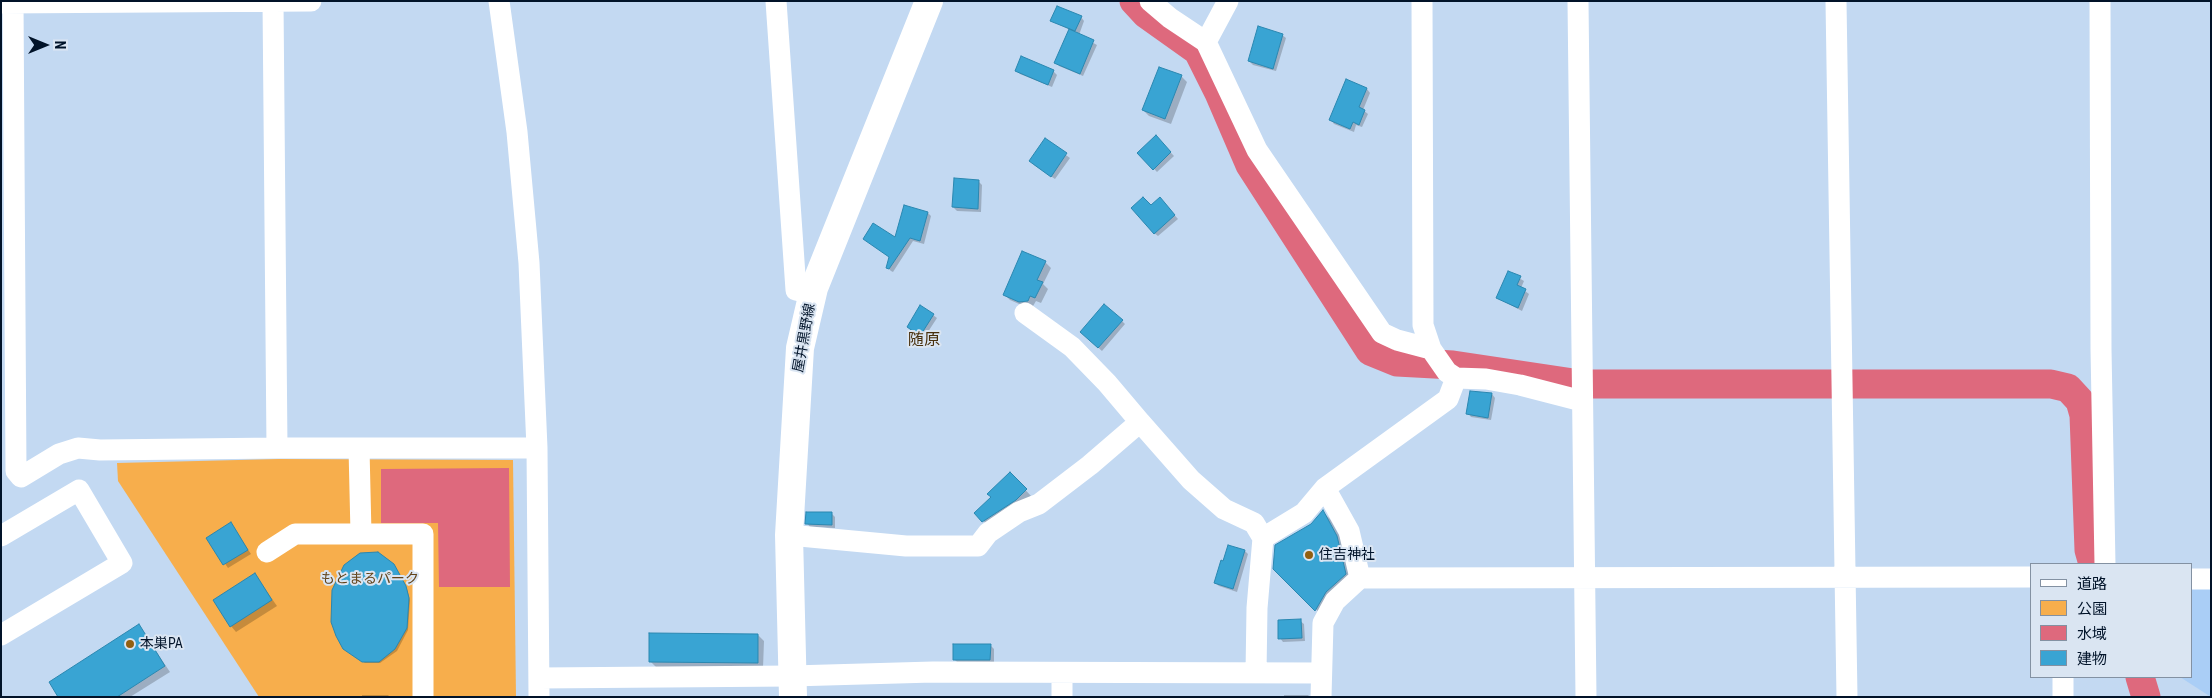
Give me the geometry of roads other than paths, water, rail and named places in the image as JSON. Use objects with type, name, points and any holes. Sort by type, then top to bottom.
[{"type":"main road","name":"屋井黒野線","points":[[792,686],[788,535],[800,348],[813,294],[930,1]]},
{"type":"street","points":[[311,1],[9,2],[16,471],[21,477],[58,454],[78,448],[100,450],[537,448]]},
{"type":"street","points":[[499,1],[517,132],[529,263],[537,448],[539,687],[792,686],[933,672],[1062,674],[1321,673]]},
{"type":"street","points":[[776,1],[796,290],[813,294]]},
{"type":"street","points":[[1150,1],[1170,18],[1206,42],[1257,150],[1382,333],[1397,340],[1431,349]]},
{"type":"street","points":[[1206,42],[1228,1]]},
{"type":"street","points":[[1422,1],[1423,325],[1431,349],[1447,372],[1456,378],[1486,379],[1582,400]]},
{"type":"street","points":[[1578,1],[1586,697]]},
{"type":"street","points":[[1836,1],[1847,697]]},
{"type":"street","points":[[2100,1],[2101,339],[2106,563]]},
{"type":"street","points":[[273,2],[277,448]]},
{"type":"street","points":[[1025,314],[1072,347],[1107,383],[1191,480],[1224,509],[1254,523],[1263,538],[1257,608],[1256,673]]},
{"type":"street","points":[[1263,538],[1304,513],[1325,488],[1448,399],[1456,378]]},
{"type":"street","points":[[788,535],[906,546],[978,546],[988,533],[1019,512],[1039,504],[1090,465],[1140,422]]},
{"type":"street","points":[[359,448],[361,534]]},
{"type":"street","points":[[1325,488],[1349,531],[1360,578]]},
{"type":"street","points":[[1,536],[79,490],[122,563],[1,635]]},
{"type":"street","points":[[267,552],[295,534],[423,534],[423,697]]},
{"type":"street","points":[[1321,697],[1322,623],[1335,601],[1360,578],[1585,576],[2030,577]]},
{"type":"street","points":[[2192,579],[2211,579]]},
{"type":"street","points":[[1062,674],[1062,697]]},
{"type":"street","points":[[2063,678],[2064,697]]},
{"type":"water","points":[[509,468],[510,587],[439,587],[438,523],[381,523],[381,469]]},
{"type":"waterway","points":[[1134,1],[1146,14],[1198,51],[1219,93],[1250,165],[1370,351],[1397,362],[1453,365],[1580,384],[2051,384],[2068,388],[2080,401],[2084,415],[2089,550],[2093,563]]},
{"type":"waterway","points":[[2140,678],[2146,697]]},
{"type":"place","name":"住吉神社","points":[[1309,555]]},
{"type":"place","name":"本巣PA","points":[[130,644]]},
{"type":"district","name":"随原","points":[[924,341]]},
{"type":"park label","name":"もとまるパーク","points":[[370,579]]}]
